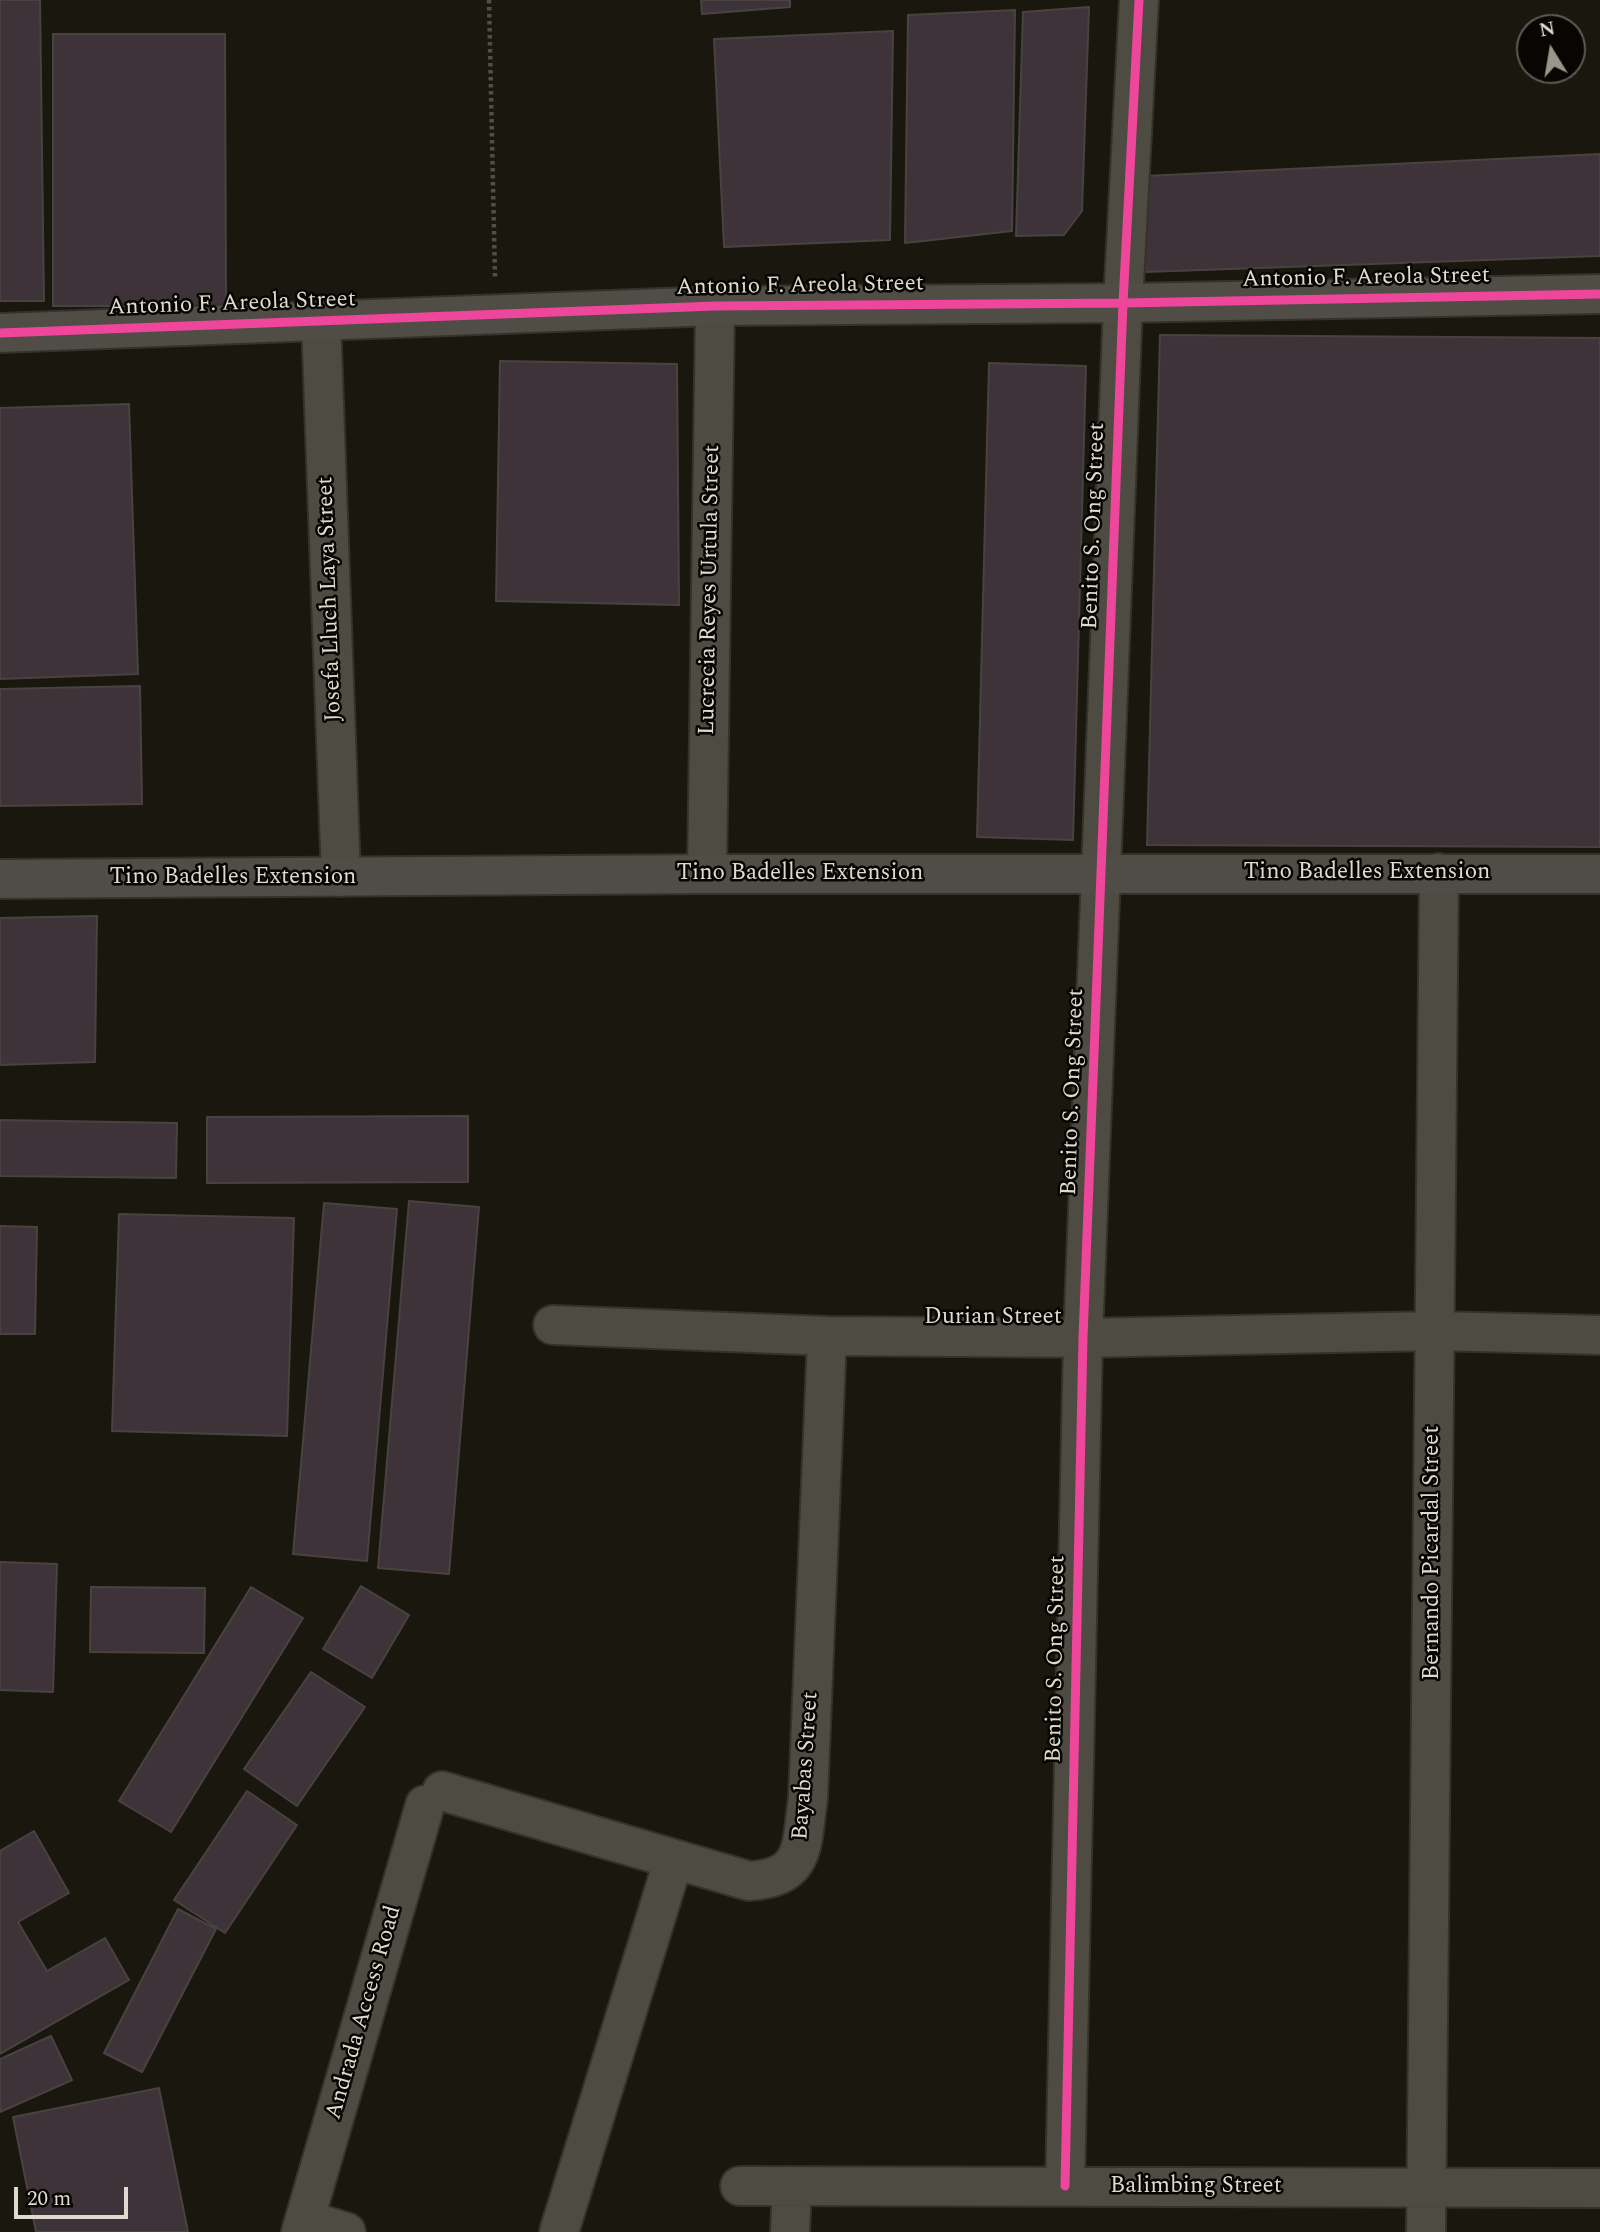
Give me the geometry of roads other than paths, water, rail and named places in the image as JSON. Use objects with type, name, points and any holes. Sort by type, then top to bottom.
[{"type":"street","name":"Benito S. Ong Street","points":[[1065,2186],[1083,1338],[1123,303],[1139,0]]},
{"type":"street","name":"Antonio F. Areola Street","points":[[0,332],[715,306],[1123,303],[1600,294]]},
{"type":"street","name":"Lucrecia Reyes Urtula Street","points":[[707,874],[715,306]]},
{"type":"street","name":"Josefa Lluch Laya Street","points":[[321,321],[341,877]]},
{"type":"street","name":"Bernando Picardal Street","points":[[1426,2232],[1439,873]]},
{"type":"street","name":"Tino Badelles Extension","points":[[0,879],[707,874],[1600,874]]},
{"type":"street","name":"Durian Street","points":[[553,1325],[827,1336],[1083,1338],[1434,1331],[1600,1335]]},
{"type":"street","name":"Bayabas Street","points":[[433,1798],[749,1881],[771,1880],[790,1870],[799,1858],[808,1798],[827,1336]]},
{"type":"street","name":"Andrada Access Road","points":[[346,2232],[303,2226],[433,1798]]},
{"type":"street","points":[[559,2232],[668,1878]]},
{"type":"street","name":"Balimbing Street","points":[[740,2186],[1600,2188]]},
{"type":"street","points":[[790,2232],[792,2186]]}]
